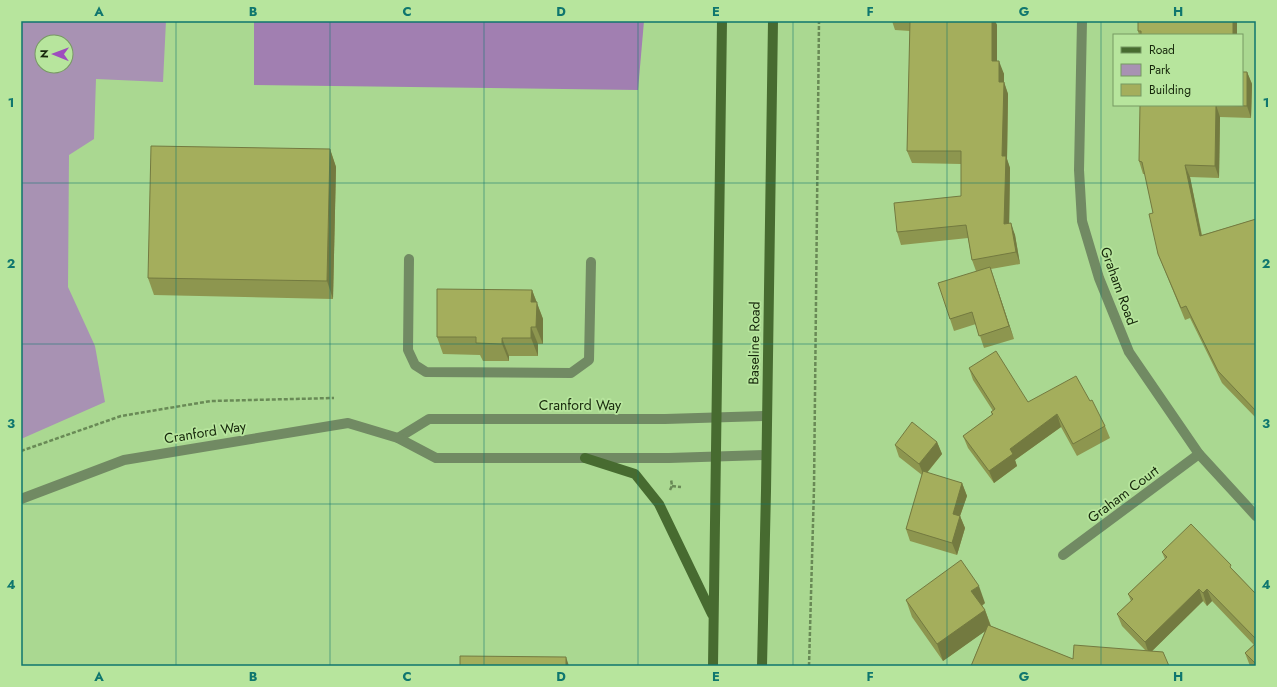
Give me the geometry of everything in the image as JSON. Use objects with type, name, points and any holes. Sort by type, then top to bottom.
[{"type":"main road","points":[[713,666],[722,21]]},
{"type":"main road","name":"Baseline Road","points":[[762,666],[773,21]]},
{"type":"main road","points":[[585,458],[635,474],[659,504],[713,616]]},
{"type":"street","name":"Graham Road","points":[[1082,21],[1079,170],[1082,221],[1099,278],[1129,352],[1199,454],[1256,516]]},
{"type":"street","points":[[409,259],[408,350],[415,365],[426,372],[571,373],[589,360],[591,262]]},
{"type":"street","name":"Cranford Way","points":[[398,438],[429,419],[664,419],[767,416]]},
{"type":"street","name":"Cranford Way","points":[[21,499],[124,460],[348,423],[398,438],[436,458],[669,458],[766,455]]},
{"type":"street","name":"Graham Court","points":[[1063,555],[1199,454]]},
{"type":"path","points":[[809,666],[814,488],[819,21]]},
{"type":"path","points":[[21,451],[128,414],[211,401],[334,398]]},
{"type":"path","points":[[671,479],[672,486],[681,487]]},
{"type":"green space","points":[[21,21],[166,21],[163,82],[96,79],[94,139],[69,155],[68,287],[95,346],[105,402],[21,439]]},
{"type":"shaded area","points":[[254,21],[644,21],[638,90],[254,85]]},
{"type":"building","points":[[910,21],[992,21],[992,61],[999,61],[999,82],[1004,82],[1002,156],[1006,156],[1004,224],[1011,223],[1016,252],[972,260],[966,225],[897,232],[894,203],[961,196],[961,151],[907,151]]},
{"type":"building","points":[[1138,21],[1233,21],[1233,34],[1141,34],[1141,31],[1138,31]]},
{"type":"building","points":[[1243,72],[1247,72],[1247,106],[1243,106]]},
{"type":"building","points":[[1140,106],[1216,106],[1215,166],[1185,165],[1200,236],[1256,219],[1256,411],[1218,371],[1186,306],[1181,308],[1158,254],[1149,214],[1153,213],[1142,162],[1139,161]]},
{"type":"building","points":[[151,146],[330,149],[327,281],[148,278]]},
{"type":"building","points":[[990,267],[1009,326],[979,336],[972,312],[950,319],[938,283]]},
{"type":"building","points":[[437,289],[532,290],[531,302],[537,302],[536,327],[531,327],[531,338],[502,338],[502,344],[476,343],[476,337],[437,337]]},
{"type":"building","points":[[996,351],[1028,402],[1076,376],[1090,401],[1092,400],[1105,426],[1073,444],[1057,414],[1010,449],[1013,454],[989,471],[963,436],[993,414],[991,412],[995,409],[969,368]]},
{"type":"building","points":[[912,422],[937,442],[919,464],[895,445]]},
{"type":"building","points":[[923,471],[962,483],[953,514],[960,516],[952,543],[906,529]]},
{"type":"building","points":[[1191,524],[1231,565],[1230,567],[1256,594],[1256,639],[1207,589],[1203,593],[1199,589],[1145,642],[1117,614],[1133,599],[1128,594],[1167,557],[1162,552]]},
{"type":"building","points":[[961,560],[979,586],[971,591],[985,610],[937,644],[906,600]]},
{"type":"building","points":[[988,625],[1073,659],[1074,645],[1163,652],[1169,666],[971,666]]},
{"type":"building","points":[[1256,643],[1256,664],[1245,653]]},
{"type":"building","points":[[460,656],[566,657],[566,666],[460,666]]}]
